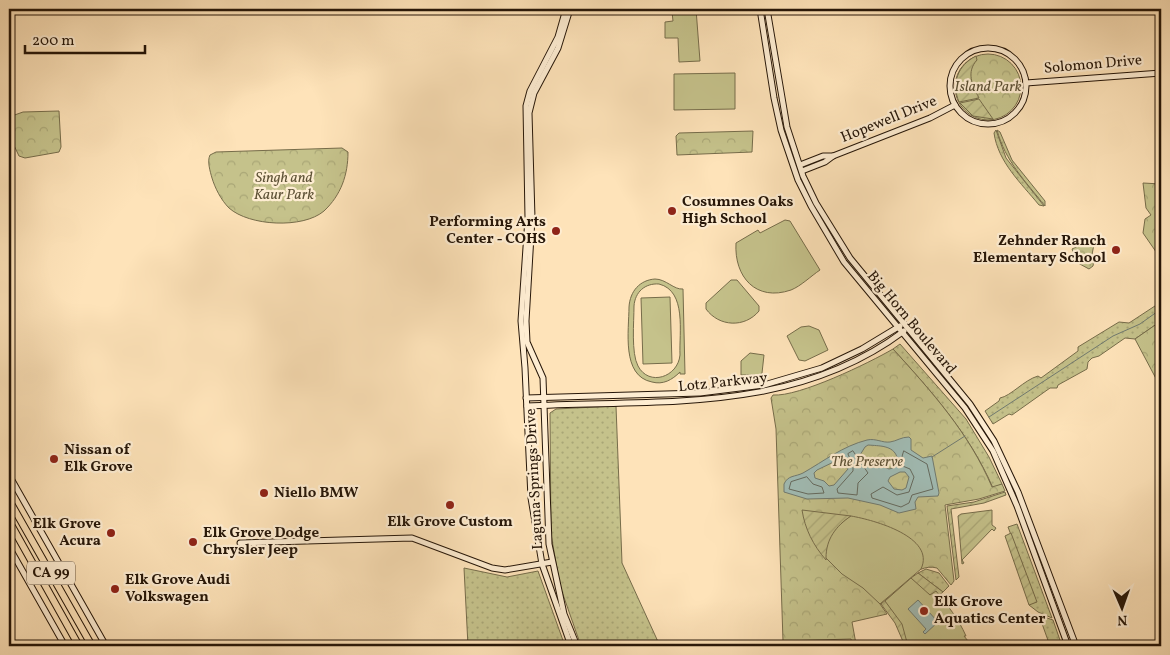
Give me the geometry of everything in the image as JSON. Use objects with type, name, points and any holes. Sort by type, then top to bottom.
[{"type":"highway","name":"CA 99","points":[[9,500],[92,646]]},
{"type":"highway","name":"CA 99","points":[[9,521],[79,646]]},
{"type":"highway","points":[[59,611],[76,646]]},
{"type":"street","name":"Laguna Springs Drive","points":[[566,9],[558,37],[530,91],[525,111],[528,225],[521,321],[530,498],[542,564],[570,646]]},
{"type":"street","name":"Laguna Springs Drive","points":[[570,9],[558,48],[534,92],[528,117],[532,218],[526,338],[542,372],[546,522],[552,562],[564,614],[577,646]]},
{"type":"street","name":"Big Horn Boulevard","points":[[760,9],[781,130],[798,180],[832,245],[965,408],[994,451],[1017,506],[1068,646]]},
{"type":"street","name":"Big Horn Boulevard","points":[[767,9],[781,98],[801,168],[824,218],[838,241],[970,404],[1002,454],[1028,517],[1076,646]]},
{"type":"street","points":[[996,49],[1011,56],[1022,68],[1026,83],[1024,100],[1015,114],[1001,123],[991,125],[975,122],[962,114],[955,105],[950,91],[952,74],[959,62],[976,50],[996,49]]},
{"type":"street","name":"Solomon Drive","points":[[1026,83],[1161,73]]},
{"type":"street","name":"Hopewell Drive","points":[[801,168],[824,156],[832,156],[930,118],[955,105]]},
{"type":"street","name":"Lotz Parkway","points":[[526,406],[700,400],[761,393],[796,384],[848,364],[906,325]]},
{"type":"street","name":"Lotz Parkway","points":[[526,398],[700,393],[764,385],[822,368],[901,329]]},
{"type":"street","points":[[9,475],[106,646]]},
{"type":"street","points":[[240,543],[412,538],[492,568],[506,570],[552,562]]},
{"type":"street","points":[[9,547],[64,646]]},
{"type":"green space","points":[[680,9],[696,9],[700,61],[679,62],[678,38],[665,38],[665,22],[673,21],[672,12],[680,12]]},
{"type":"green space","name":"Island Park","points":[[988,54],[1001,57],[1011,64],[1018,74],[1021,87],[1018,100],[1011,110],[1001,117],[988,120],[975,117],[965,110],[958,100],[955,87],[958,74],[965,64],[975,57]]},
{"type":"green space","points":[[976,56],[977,60],[972,69],[971,79],[979,98],[959,102],[956,88],[958,75],[965,64]]},
{"type":"green space","points":[[735,73],[735,109],[674,110],[674,74]]},
{"type":"green space","points":[[979,99],[993,119],[973,116],[960,103]]},
{"type":"green space","points":[[59,111],[61,147],[59,152],[25,158],[19,156],[9,135],[9,117],[23,112]]},
{"type":"green space","points":[[996,130],[1006,158],[1044,206],[1039,205],[1005,163],[996,144],[994,133]]},
{"type":"green space","points":[[997,130],[1000,132],[1012,160],[1045,201],[1045,206],[1005,152]]},
{"type":"green space","points":[[753,131],[752,152],[677,155],[676,136],[679,133]]},
{"type":"green space","name":"Singh and Kaur Park","points":[[342,148],[348,152],[347,169],[335,198],[324,211],[315,217],[290,223],[262,222],[249,219],[229,208],[217,190],[209,166],[210,155],[216,152]]},
{"type":"green space","points":[[1143,183],[1161,184],[1161,219],[1159,220],[1161,224],[1161,259],[1143,233],[1145,219],[1151,215],[1146,208]]},
{"type":"green space","points":[[785,220],[790,221],[820,270],[791,290],[779,293],[767,292],[750,284],[743,276],[736,255],[736,243],[758,230],[760,233]]},
{"type":"green space","points":[[1093,239],[1096,244],[1094,244],[1091,260],[1094,260],[1093,266],[1089,269],[1078,263],[1072,249]]},
{"type":"green space","points":[[659,279],[676,288],[683,289],[685,374],[680,374],[680,372],[671,379],[660,383],[642,378],[635,371],[629,351],[628,328],[631,296],[640,284]],"holes":[[[659,284],[668,288],[674,295],[680,314],[680,355],[678,363],[669,374],[656,378],[643,372],[636,360],[633,337],[634,306],[636,297],[645,287]]]},
{"type":"green space","points":[[731,280],[737,280],[759,306],[759,311],[753,317],[740,323],[725,322],[711,315],[706,309],[706,303]]},
{"type":"green space","points":[[670,297],[672,363],[643,364],[641,298]]},
{"type":"green space","points":[[1161,302],[1161,321],[1135,339],[1125,338],[1099,356],[1092,358],[1088,362],[1087,369],[1058,385],[1057,388],[1050,388],[1012,415],[1009,414],[993,424],[985,411],[999,401],[1000,398],[1033,378],[1038,376],[1041,378],[1078,351],[1078,347],[1119,322],[1129,323]]},
{"type":"green space","points":[[1161,321],[1161,388],[1135,339]]},
{"type":"green space","points":[[809,326],[819,330],[828,350],[805,361],[799,360],[787,336],[801,327]]},
{"type":"green space","points":[[900,344],[966,419],[989,457],[1002,484],[993,488],[973,449],[949,414],[893,349]]},
{"type":"green space","name":"The Preserve","points":[[893,349],[949,414],[983,467],[992,487],[1002,484],[1005,491],[979,499],[945,505],[954,581],[951,585],[937,568],[929,567],[913,573],[898,585],[880,604],[887,614],[852,622],[856,644],[852,644],[851,639],[783,641],[776,429],[771,398],[773,395],[799,391],[834,378]]},
{"type":"green space","points":[[750,353],[764,355],[762,373],[759,375],[741,375],[741,361]]},
{"type":"green space","points":[[616,406],[622,563],[660,646],[581,646],[560,586],[551,534],[550,413],[556,409]]},
{"type":"green space","points":[[1005,492],[1006,495],[984,503],[951,509],[959,577],[956,580],[947,506],[974,502]]},
{"type":"green space","points":[[802,510],[851,516],[833,535],[828,546],[826,560],[810,536]]},
{"type":"green space","points":[[992,510],[992,525],[996,528],[994,531],[992,529],[962,560],[964,563],[962,564],[958,516]]},
{"type":"green space","points":[[851,516],[874,521],[900,532],[912,539],[920,548],[923,558],[921,569],[880,604],[863,588],[842,574],[826,558],[830,539],[841,524]]},
{"type":"green space","points":[[1017,524],[1052,618],[1038,612],[1029,605],[1036,601],[1008,527]]},
{"type":"green space","points":[[1011,533],[1037,602],[1029,605],[1005,536]]},
{"type":"green space","points":[[464,568],[507,577],[538,571],[565,646],[468,646]]},
{"type":"green space","points":[[926,569],[939,573],[949,586],[943,592],[918,573]]},
{"type":"green space","points":[[918,573],[943,592],[934,596],[918,586],[911,578]]},
{"type":"green space","name":"Elk Grove Aquatics Center","points":[[911,578],[930,595],[936,591],[949,607],[966,636],[964,636],[972,646],[908,646],[902,624],[885,601]]},
{"type":"green space","points":[[909,580],[887,600],[906,624],[909,646],[905,646],[895,623],[881,604]]},
{"type":"green space","points":[[1044,617],[1053,620],[1062,646],[1050,646],[1040,618]]},
{"type":"water","points":[[906,437],[911,439],[911,450],[923,458],[932,456],[939,493],[938,496],[918,497],[915,502],[916,509],[899,513],[880,505],[848,498],[807,499],[784,492],[784,484],[788,479],[803,473],[850,446],[867,440],[890,442]],"holes":[[[868,445],[885,447],[892,450],[897,457],[893,468],[871,467],[867,459],[860,455]],[[842,458],[846,461],[848,469],[834,485],[829,486],[824,481],[815,478],[814,473]],[[900,472],[905,472],[909,477],[906,488],[902,490],[894,489],[888,481],[890,477]]]},
{"type":"water","points":[[918,600],[938,622],[925,634],[923,632],[926,629],[908,609]]},
{"type":"waterway","points":[[989,417],[1113,336],[1140,324],[1161,309]]},
{"type":"waterway","points":[[932,457],[965,436]]},
{"type":"place","name":"Cosumnes Oaks High School","points":[[672,211]]},
{"type":"place","name":"Performing Arts Center - COHS","points":[[556,231]]},
{"type":"place","name":"Zehnder Ranch Elementary School","points":[[1116,250]]},
{"type":"place","name":"Nissan of Elk Grove","points":[[54,459]]},
{"type":"place","name":"Niello BMW","points":[[264,493]]},
{"type":"place","name":"Elk Grove Custom","points":[[450,505]]},
{"type":"place","name":"Elk Grove Acura","points":[[111,533]]},
{"type":"place","name":"Elk Grove Dodge Chrysler Jeep","points":[[193,542]]},
{"type":"place","name":"Elk Grove Audi Volkswagen","points":[[115,589]]},
{"type":"place","name":"Elk Grove Aquatics Center","points":[[924,611]]}]
